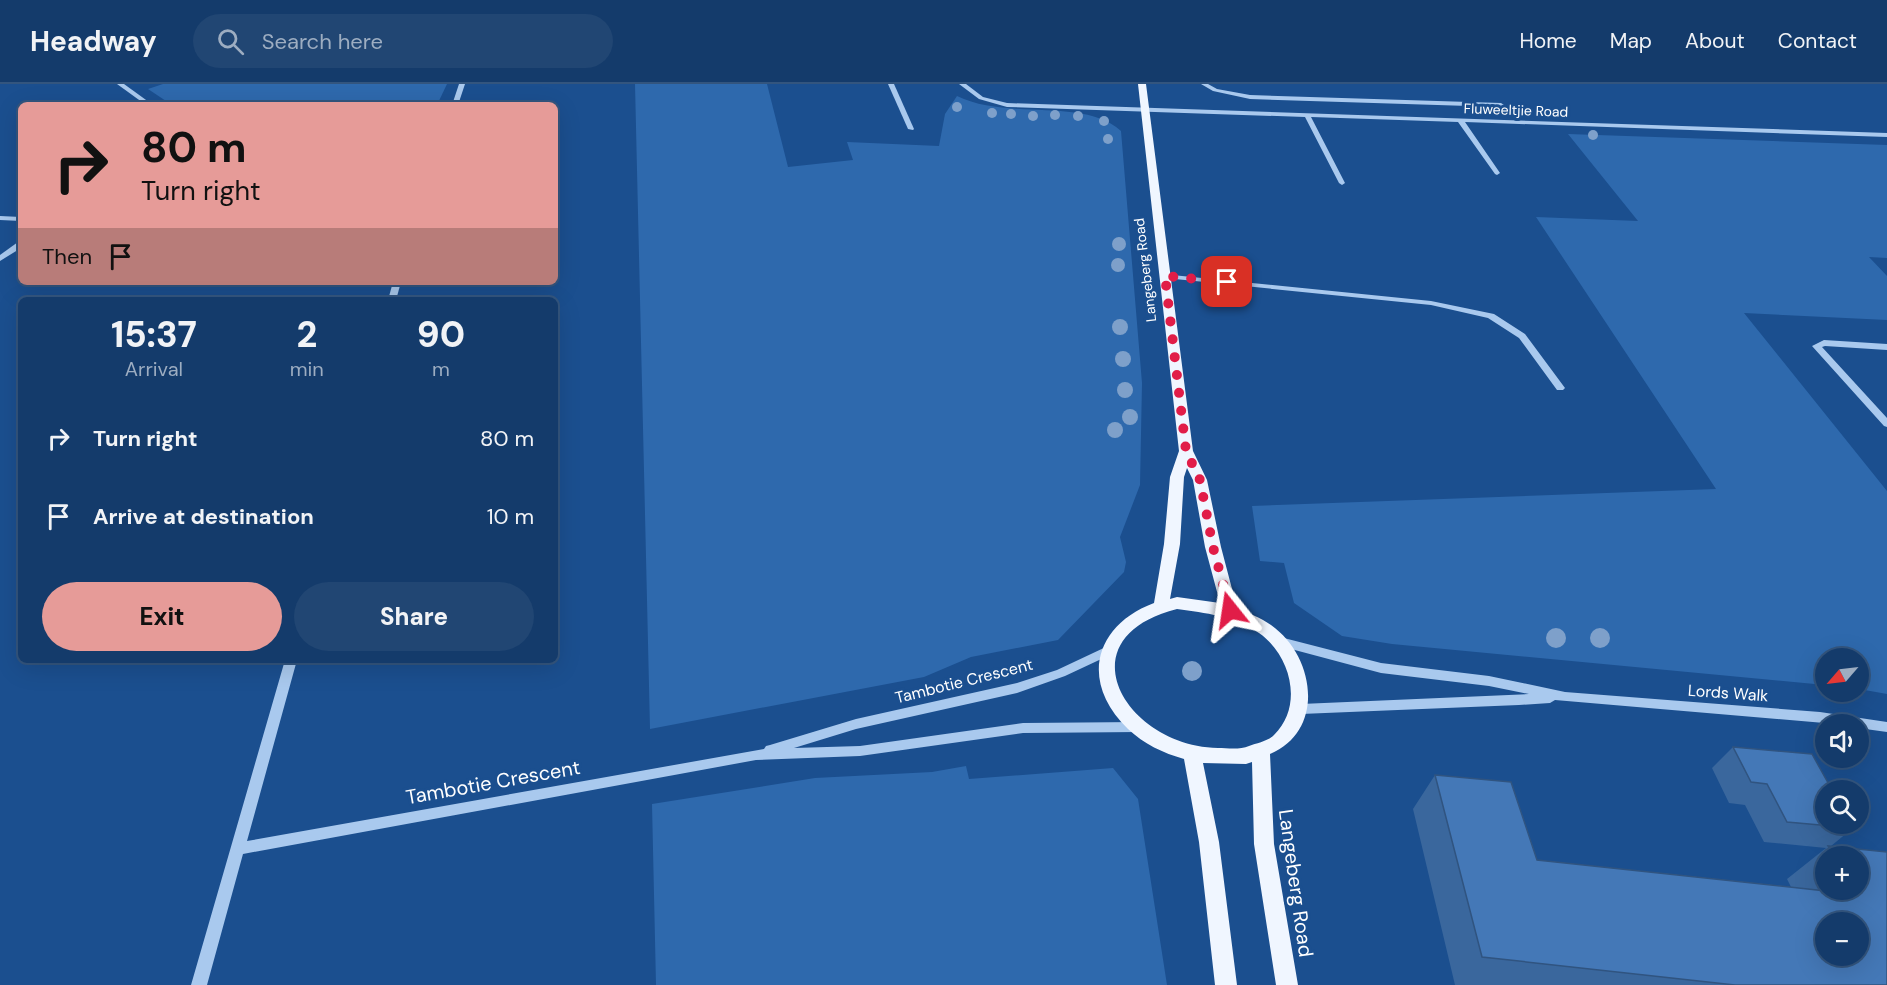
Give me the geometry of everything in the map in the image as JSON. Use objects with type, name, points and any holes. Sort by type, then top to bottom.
[{"type":"main road","name":"Langeberg Road","points":[[1142,84],[1186,451],[1200,480],[1213,547],[1230,610]]},
{"type":"main road","name":"Langeberg Road","points":[[1161,606],[1172,544],[1177,477],[1186,451]]},
{"type":"main road","points":[[1194,603],[1230,610],[1265,629],[1280,642],[1299,675],[1303,692],[1301,709],[1287,734],[1261,752],[1227,758],[1192,754],[1159,742],[1122,710],[1110,687],[1106,662],[1108,651],[1119,630],[1127,622],[1161,606],[1194,603]]},
{"type":"main road","name":"Langeberg Road","points":[[1261,752],[1264,844],[1287,985]]},
{"type":"main road","points":[[1192,754],[1209,842],[1226,985]]},
{"type":"street","points":[[120,84],[146,102]]},
{"type":"street","points":[[456,102],[462,84]]},
{"type":"street","points":[[891,84],[911,129]]},
{"type":"street","name":"Fluweeltjie Road","points":[[962,84],[981,98],[1007,105],[1887,135]]},
{"type":"street","points":[[1204,84],[1215,90],[1250,96],[1501,105]]},
{"type":"street","points":[[1307,115],[1342,183]]},
{"type":"street","points":[[1460,120],[1497,173]]},
{"type":"street","points":[[0,218],[18,219]]},
{"type":"street","points":[[0,259],[18,246]]},
{"type":"street","points":[[1165,276],[1431,303],[1491,316],[1522,336],[1560,388]]},
{"type":"street","points":[[1887,347],[1824,343],[1816,346],[1887,424]]},
{"type":"street","name":"Lords Walk","points":[[1280,642],[1381,668],[1489,681],[1565,697],[1820,717],[1887,727]]},
{"type":"street","name":"Tambotie Crescent","points":[[238,849],[756,755],[856,724],[1017,688],[1061,674],[1108,651]]},
{"type":"street","points":[[199,985],[290,663]]},
{"type":"street","name":"Lords Walk","points":[[1301,709],[1393,704],[1475,703],[1565,697]]},
{"type":"street","name":"Tambotie Crescent","points":[[756,755],[861,751],[1023,728],[1139,727]]},
{"type":"shaded area","points":[[163,84],[447,84],[438,102],[168,102],[148,89]]},
{"type":"shaded area","points":[[635,84],[767,84],[788,167],[853,160],[847,142],[939,146],[945,114],[957,96],[999,107],[1087,115],[1105,121],[1121,131],[1142,383],[1140,485],[1120,537],[1126,562],[1124,572],[1058,640],[971,657],[924,677],[650,729]]},
{"type":"shaded area","points":[[1568,134],[1887,145],[1887,258],[1869,257],[1887,276],[1887,320],[1744,313],[1887,491],[1887,694],[1869,691],[1869,648],[1815,648],[1815,684],[1392,644],[1342,636],[1294,603],[1284,563],[1260,561],[1252,506],[1716,489],[1536,217],[1638,221]]},
{"type":"shaded area","points":[[966,766],[969,779],[1113,768],[1138,799],[1167,985],[656,985],[652,804],[815,778],[932,772]]},
{"type":"building","points":[[1733,747],[1812,754],[1815,759],[1815,768],[1820,768],[1826,780],[1815,780],[1815,825],[1787,822],[1767,784],[1751,782]]},
{"type":"building","points":[[1435,775],[1511,782],[1537,860],[1815,890],[1815,900],[1869,900],[1869,850],[1887,852],[1887,985],[1735,985],[1482,957]]},
{"type":"route","points":[[1227,282],[1165,276],[1186,451],[1200,480],[1213,547],[1230,610]]}]
